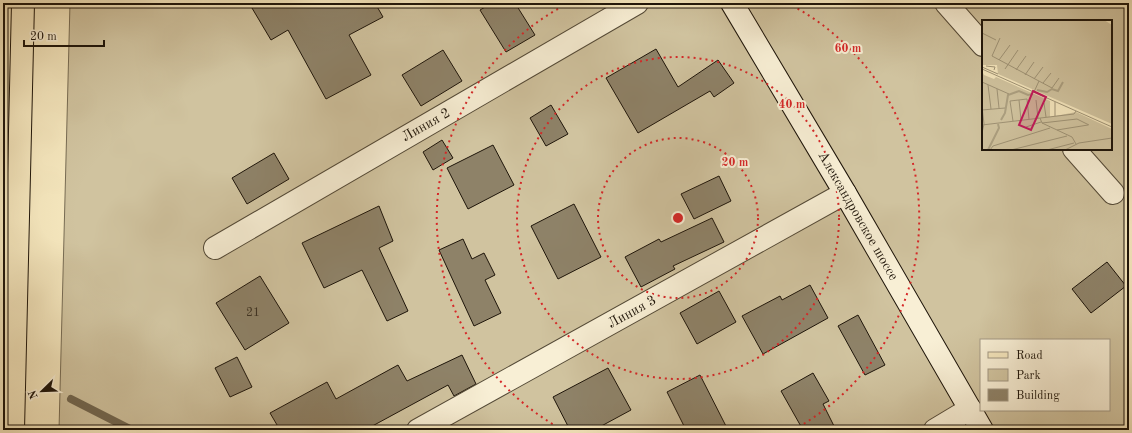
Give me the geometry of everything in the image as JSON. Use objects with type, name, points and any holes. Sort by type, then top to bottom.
[{"type":"main road","points":[[13,430],[8,398],[23,3]]},
{"type":"street","name":"Линия 2","points":[[215,248],[638,3]]},
{"type":"street","name":"Александровское шоссе","points":[[732,3],[846,193],[982,430]]},
{"type":"street","points":[[946,3],[982,44]]},
{"type":"street","points":[[1075,150],[1113,193]]},
{"type":"street","name":"Линия 3","points":[[418,430],[846,193]]},
{"type":"street","points":[[935,430],[970,409]]},
{"type":"green space","points":[[70,3],[1129,3],[1129,430],[59,430]]},
{"type":"building","points":[[249,3],[375,3],[383,17],[349,35],[371,75],[326,99],[288,30],[271,40]]},
{"type":"building","points":[[492,3],[515,3],[535,35],[506,52],[480,10]]},
{"type":"building","points":[[656,49],[678,87],[718,60],[734,83],[714,97],[710,91],[638,133],[606,78]]},
{"type":"building","points":[[443,50],[462,81],[421,106],[402,75]]},
{"type":"building","points":[[551,105],[568,134],[546,146],[530,118]]},
{"type":"building","points":[[442,140],[453,158],[433,170],[423,152]]},
{"type":"building","points":[[493,145],[514,185],[468,209],[447,168]]},
{"type":"building","points":[[274,153],[289,179],[247,204],[232,178]]},
{"type":"building","points":[[719,176],[731,201],[694,219],[681,194]]},
{"type":"building","points":[[574,204],[601,257],[558,279],[531,226]]},
{"type":"building","points":[[379,206],[393,241],[379,248],[408,311],[387,321],[362,270],[324,288],[302,243]]},
{"type":"building","points":[[712,218],[724,242],[673,266],[675,269],[641,287],[625,257],[659,239],[661,242]]},
{"type":"building","points":[[463,239],[472,259],[484,253],[495,275],[485,280],[501,313],[474,326],[439,250]]},
{"type":"building","points":[[1107,262],[1126,286],[1091,313],[1072,289]]},
{"type":"building","points":[[260,276],[289,323],[245,350],[216,303]]},
{"type":"building","points":[[810,285],[828,318],[763,354],[742,316],[780,296],[782,300]]},
{"type":"building","points":[[719,291],[736,322],[697,344],[680,313]]},
{"type":"building","points":[[858,315],[885,365],[865,375],[838,326]]},
{"type":"building","points":[[462,355],[476,384],[454,396],[448,385],[365,430],[280,430],[270,413],[327,382],[336,399],[398,365],[407,381]]},
{"type":"building","points":[[237,357],[252,387],[230,397],[215,368]]},
{"type":"building","points":[[608,368],[631,410],[594,430],[570,430],[553,397]]},
{"type":"building","points":[[813,373],[829,401],[823,404],[836,430],[803,430],[781,391]]},
{"type":"building","points":[[700,375],[728,430],[686,430],[667,392]]},
{"type":"waterway","points":[[71,399],[132,430]]}]
